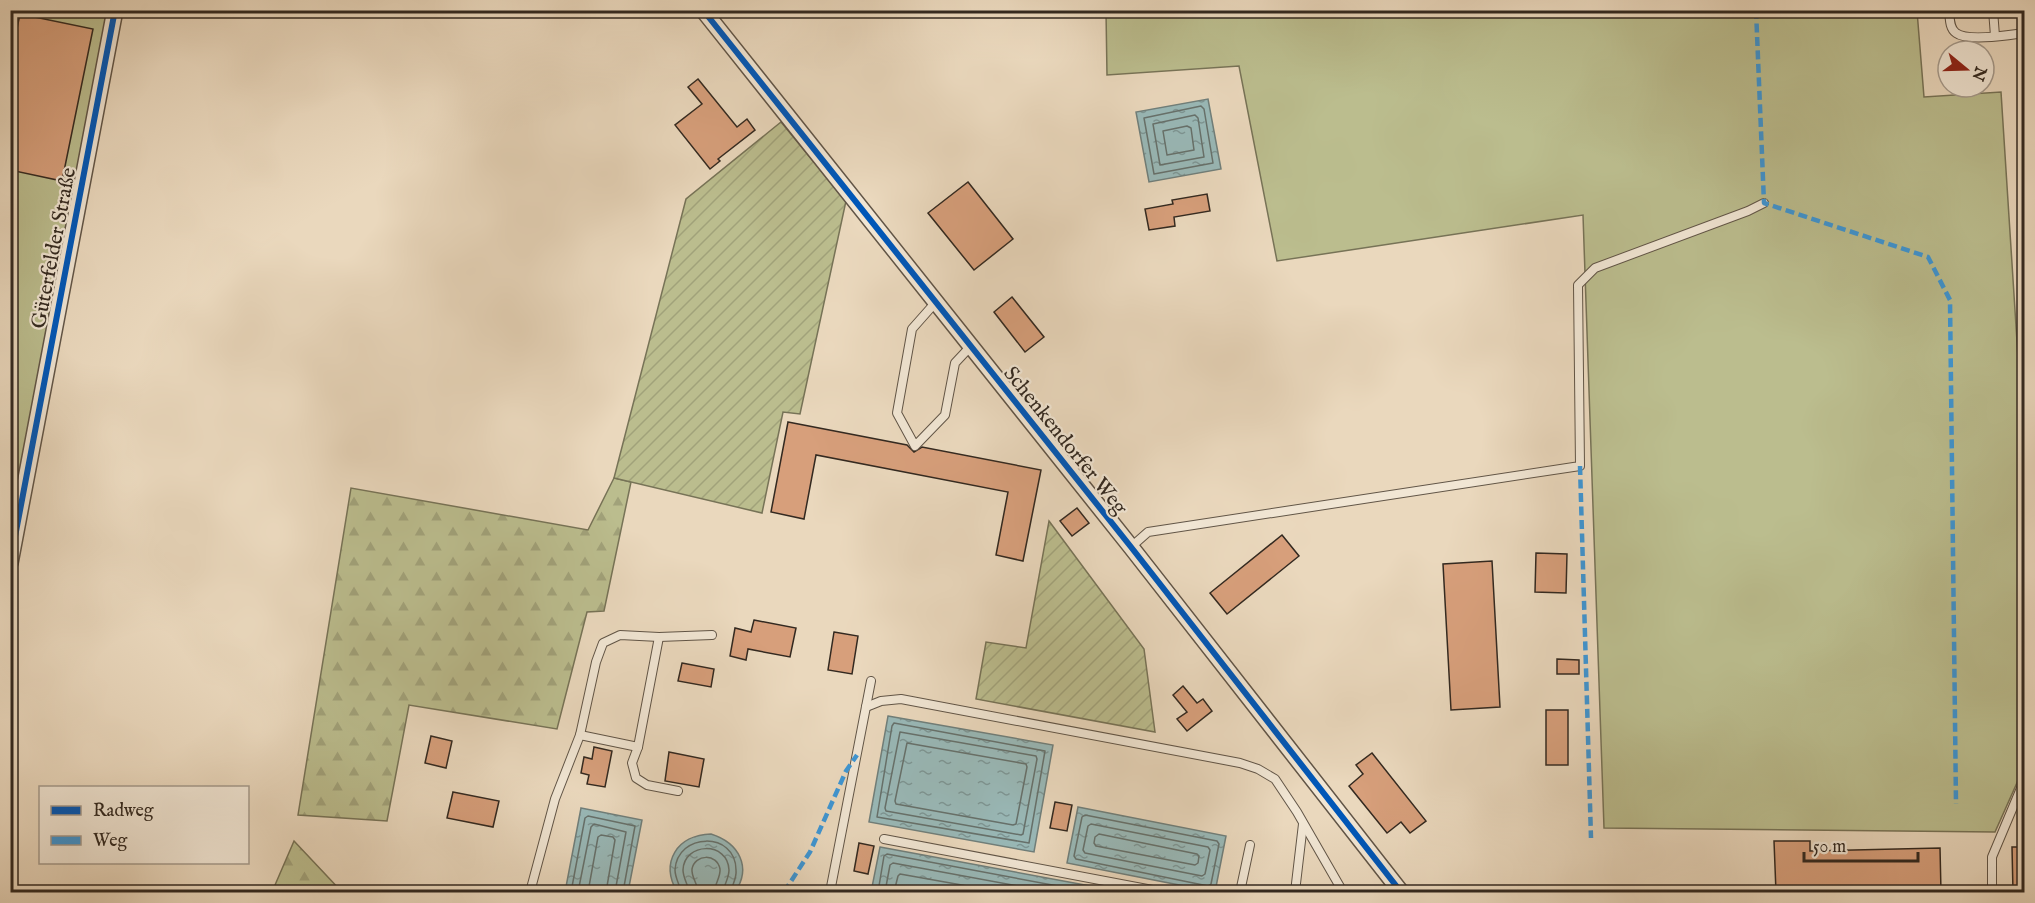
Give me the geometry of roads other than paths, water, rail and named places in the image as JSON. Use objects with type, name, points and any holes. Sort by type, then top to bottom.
[{"type":"street","name":"Güterfelder Straße","points":[[10,563],[115,10]]},
{"type":"street","name":"Schenkendorfer Weg","points":[[703,10],[1131,547],[1401,892]]},
{"type":"lane","points":[[1949,10],[1950,24],[1956,33],[1968,38],[2025,33]]},
{"type":"lane","points":[[1993,10],[1995,36]]},
{"type":"lane","points":[[1131,547],[1148,532],[1580,466],[1578,285],[1595,268],[1764,203]]},
{"type":"lane","points":[[935,303],[912,329],[897,413],[915,446],[945,416],[955,363],[970,347]]},
{"type":"lane","points":[[530,892],[555,799],[580,735],[596,662],[603,644],[620,635],[659,638],[712,635]]},
{"type":"lane","points":[[659,638],[638,747],[632,762],[636,777],[647,785],[678,791]]},
{"type":"lane","points":[[830,892],[871,681]]},
{"type":"lane","points":[[866,707],[881,701],[902,699],[1240,763],[1258,769],[1275,779],[1343,892]]},
{"type":"lane","points":[[580,735],[638,747]]},
{"type":"lane","points":[[1992,892],[1992,857],[2025,781]]},
{"type":"lane","points":[[1295,892],[1304,824]]},
{"type":"lane","points":[[884,839],[1163,892]]},
{"type":"lane","points":[[1240,892],[1250,845]]},
{"type":"water","points":[[1208,99],[1221,169],[1149,182],[1136,112]]},
{"type":"water","points":[[888,716],[1053,745],[1034,852],[869,822]]},
{"type":"water","points":[[1078,807],[1226,836],[1215,892],[1067,863]]},
{"type":"water","points":[[581,808],[642,820],[628,892],[565,892]]},
{"type":"water","points":[[711,834],[729,843],[740,857],[742,874],[735,892],[677,892],[670,870],[675,852],[689,839]]},
{"type":"water","points":[[880,847],[1123,892],[871,892]]}]
